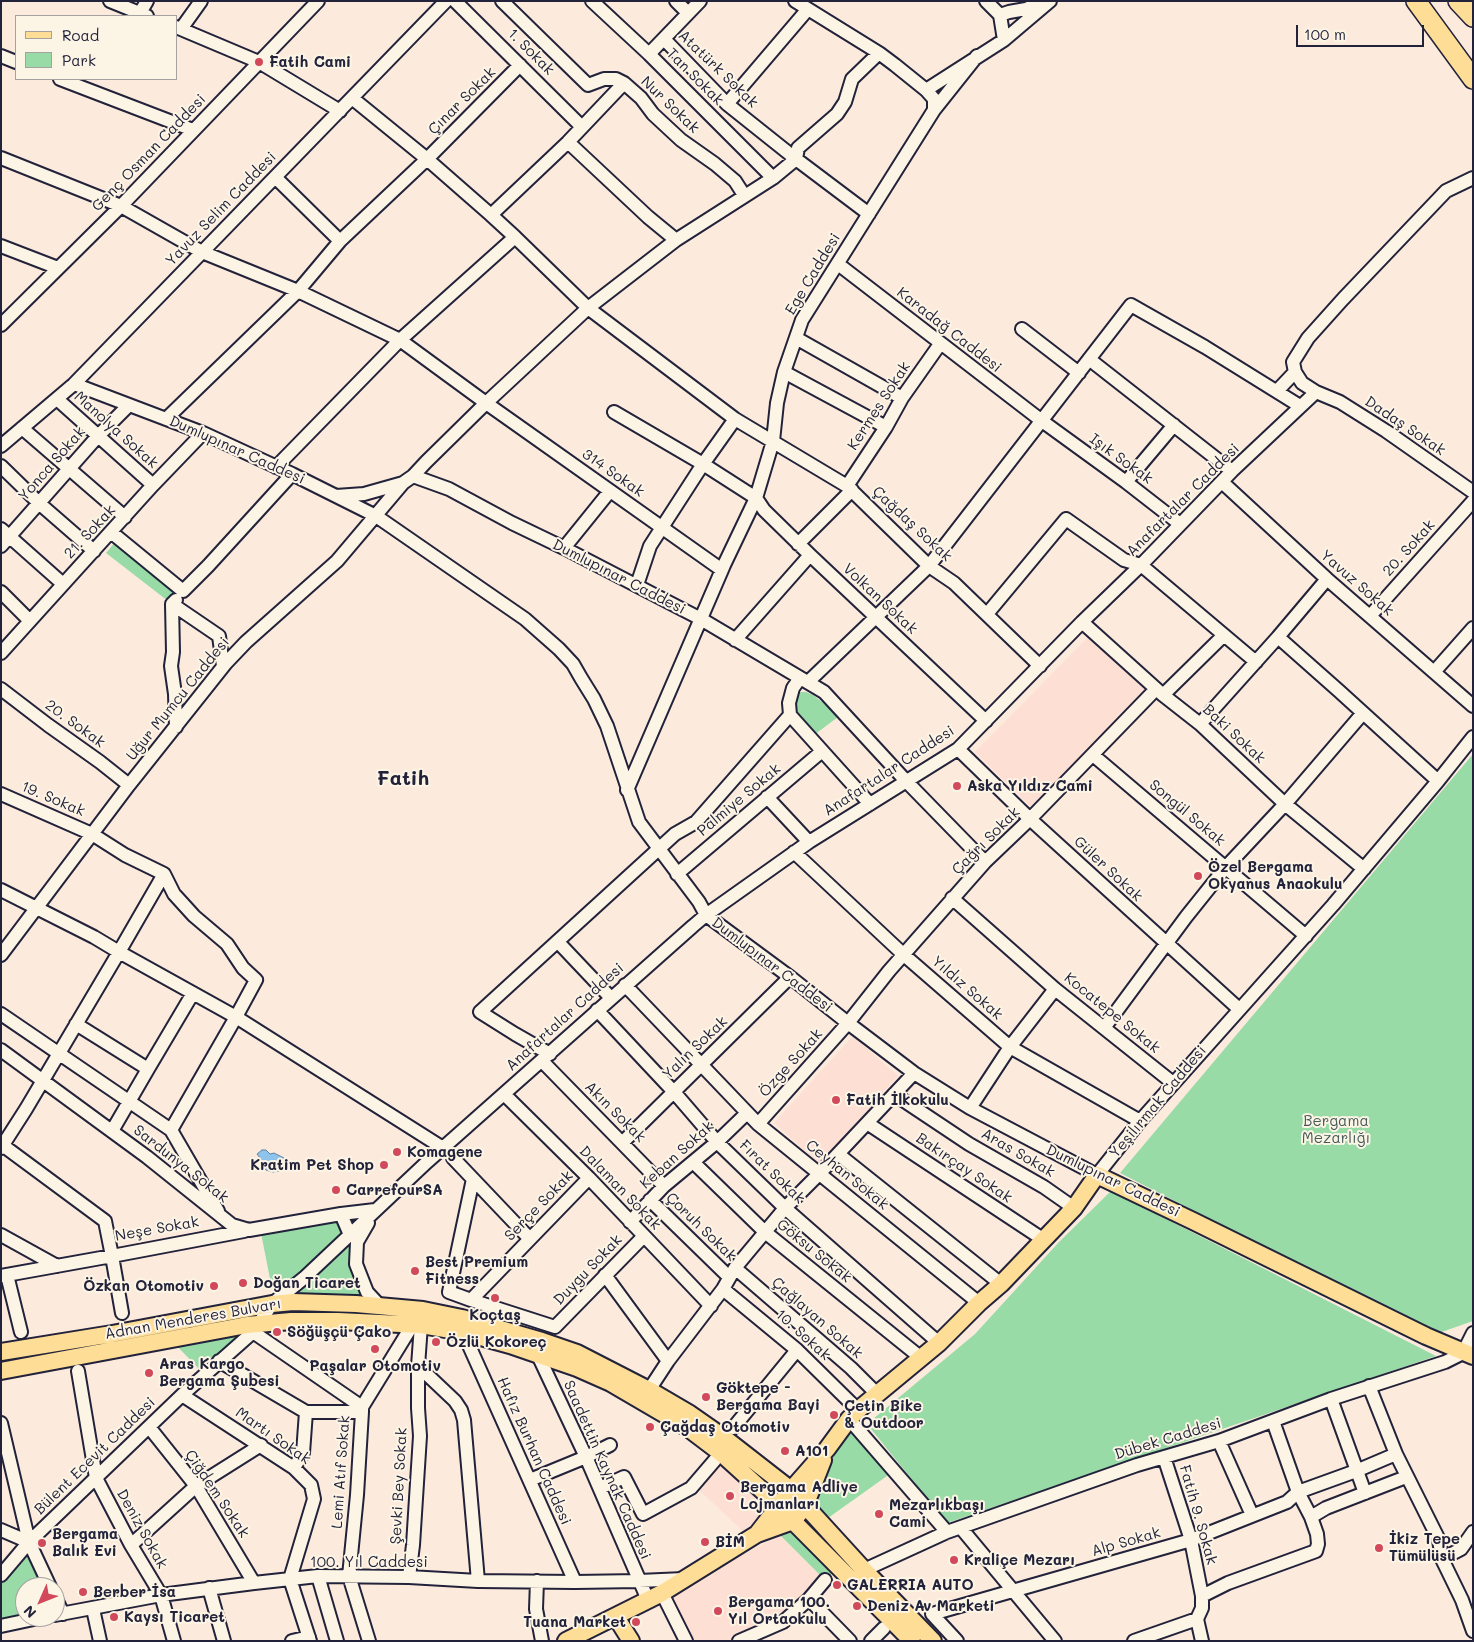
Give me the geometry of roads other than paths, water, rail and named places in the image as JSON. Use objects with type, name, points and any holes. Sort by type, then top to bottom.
[{"type":"highway","points":[[1416,1],[1473,79]]},
{"type":"highway","points":[[1458,1],[1473,17]]},
{"type":"main road","name":"Yeşilırmak Caddesi","points":[[757,1534],[791,1490],[827,1449],[853,1414],[939,1342],[1001,1284],[1074,1208],[1097,1175]]},
{"type":"main road","name":"Dumlupınar Caddesi","points":[[1097,1175],[1468,1355]]},
{"type":"main road","name":"Adnan Menderes Bulvarı","points":[[1,1352],[280,1303],[356,1304],[424,1310],[462,1318],[542,1340],[576,1353],[649,1390],[690,1414],[723,1437],[791,1490],[864,1570],[933,1641]]},
{"type":"main road","name":"Adnan Menderes Bulvarı","points":[[1,1371],[256,1328],[278,1322],[338,1320],[417,1325],[463,1332],[537,1353],[611,1383],[688,1428],[721,1453],[778,1506],[912,1641]]},
{"type":"main road","name":"Yeşilırmak Caddesi","points":[[793,1521],[805,1506],[827,1449]]},
{"type":"main road","points":[[566,1641],[655,1596],[757,1534],[793,1521]]},
{"type":"main road","points":[[616,1617],[631,1641]]},
{"type":"street","points":[[110,1],[138,10],[147,1]]},
{"type":"street","points":[[201,1],[178,28],[259,62],[340,112]]},
{"type":"street","name":"Genç Osman Caddesi","points":[[1,325],[121,206],[318,1]]},
{"type":"street","name":"Yavuz Selim Caddesi","points":[[1,446],[74,384],[446,1]]},
{"type":"street","name":"1. Sokak","points":[[456,1],[582,126]]},
{"type":"street","name":"Nur Sokak","points":[[502,1],[588,85],[604,79],[616,79],[624,83],[681,140],[735,181],[744,195]]},
{"type":"street","name":"Tan Sokak","points":[[592,1],[773,178]]},
{"type":"street","points":[[676,1],[688,13]]},
{"type":"street","points":[[648,54],[700,1]]},
{"type":"street","points":[[986,1],[1000,15],[1004,40]]},
{"type":"street","name":"Ege Caddesi","points":[[926,90],[1004,40],[1050,1]]},
{"type":"street","points":[[726,104],[800,4],[879,53],[926,90],[934,99],[934,110]]},
{"type":"street","points":[[1000,15],[1035,5]]},
{"type":"street","name":"Atatürk Sokak","points":[[664,39],[726,104],[869,214]]},
{"type":"street","name":"Uğur Mumcu Caddesi","points":[[1,955],[129,785],[223,666],[246,642],[337,561],[408,480],[486,403],[588,308],[676,240],[773,178],[796,159],[798,148],[837,114],[845,102],[852,79],[879,53]]},
{"type":"street","points":[[1,56],[15,62]]},
{"type":"street","name":"Ege Caddesi","points":[[701,619],[756,498],[772,441],[777,403],[784,372],[802,320],[934,110],[977,56]]},
{"type":"street","name":"Çınar Sokak","points":[[166,418],[298,291],[340,241],[427,159],[520,65]]},
{"type":"street","points":[[63,80],[193,130]]},
{"type":"street","points":[[491,215],[568,142],[624,83]]},
{"type":"street","name":"Çağdaş Sokak","points":[[352,98],[427,159],[491,215],[588,308],[735,419],[850,488],[929,566],[954,583],[1040,666]]},
{"type":"street","points":[[568,142],[648,217],[676,240]]},
{"type":"street","name":"314 Sokak","points":[[1,158],[121,206],[202,252],[298,291],[400,340],[722,570]]},
{"type":"street","points":[[275,177],[340,241]]},
{"type":"street","points":[[1316,392],[1302,383],[1295,372],[1293,362],[1308,338],[1342,299],[1446,191],[1473,178]]},
{"type":"street","points":[[276,467],[400,340],[515,237]]},
{"type":"street","points":[[1,246],[58,268]]},
{"type":"street","name":"Karadağ Caddesi","points":[[838,264],[1042,422]]},
{"type":"street","points":[[870,804],[790,715],[789,704],[793,688],[874,618],[929,566],[1131,305],[1206,346],[1300,406]]},
{"type":"street","points":[[1022,329],[1079,373]]},
{"type":"street","points":[[796,338],[902,398]]},
{"type":"street","name":"Kermes Sokak","points":[[798,544],[850,488],[902,398],[940,344]]},
{"type":"street","points":[[1089,359],[1232,472]]},
{"type":"street","points":[[784,372],[886,427]]},
{"type":"street","points":[[1277,391],[1295,372]]},
{"type":"street","name":"Dumlupınar Caddesi","points":[[74,384],[203,433],[292,474],[376,516],[525,619],[573,664],[594,699],[607,726],[639,822],[700,902],[706,915],[914,1072],[970,1108],[1097,1175]]},
{"type":"street","name":"Anafartalar Caddesi","points":[[280,1303],[375,1210],[443,1148],[706,915],[809,842],[958,749],[1232,472],[1316,392]]},
{"type":"street","name":"Dadaş Sokak","points":[[1316,392],[1340,402],[1386,430],[1473,492]]},
{"type":"street","name":"Manolya Sokak","points":[[57,399],[154,485]]},
{"type":"street","name":"Yonca Sokak","points":[[4,537],[40,504],[98,436],[129,405]]},
{"type":"street","name":"Volkan Sokak","points":[[614,412],[703,464],[756,498],[764,510],[810,556],[986,721]]},
{"type":"street","points":[[637,585],[650,546],[703,464],[735,419]]},
{"type":"street","name":"Işık Sokak","points":[[1042,422],[1126,482],[1180,524]]},
{"type":"street","points":[[1126,482],[1174,425]]},
{"type":"street","points":[[1,431],[19,432],[69,469],[125,517]]},
{"type":"street","name":"21. Sokak","points":[[1,653],[203,433]]},
{"type":"street","points":[[1,466],[40,504],[94,551]]},
{"type":"street","points":[[176,727],[175,694],[171,666],[173,652],[172,604],[292,474]]},
{"type":"street","points":[[336,496],[364,494],[408,480]]},
{"type":"street","name":"Dumlupınar Caddesi","points":[[408,480],[449,488],[512,523],[701,619],[627,790]]},
{"type":"street","name":"Yavuz Sokak","points":[[1222,482],[1327,579],[1473,706]]},
{"type":"street","points":[[564,548],[610,491]]},
{"type":"street","name":"20. Sokak","points":[[1370,616],[1473,501]]},
{"type":"street","points":[[987,614],[1066,518],[1124,560],[1141,565],[1256,662]]},
{"type":"street","points":[[111,532],[183,591]]},
{"type":"street","points":[[4,537],[63,584]]},
{"type":"street","points":[[735,640],[810,556]]},
{"type":"street","points":[[1200,724],[1327,579]]},
{"type":"street","points":[[1,592],[30,621]]},
{"type":"street","points":[[172,604],[218,636],[223,666]]},
{"type":"street","points":[[701,619],[824,692],[906,781],[985,862]]},
{"type":"street","name":"Baki Sokak","points":[[1082,622],[1160,692],[1200,724],[1285,804],[1364,869]]},
{"type":"street","points":[[1434,672],[1473,628]]},
{"type":"street","name":"Çağrı Sokak","points":[[848,1023],[952,898],[985,862],[1093,755],[1224,635]]},
{"type":"street","points":[[1278,637],[1438,781]]},
{"type":"street","name":"20. Sokak","points":[[1,689],[129,785]]},
{"type":"street","points":[[1104,1028],[1171,935],[1226,868],[1285,804],[1363,712]]},
{"type":"street","points":[[611,998],[558,942],[675,834],[696,822],[790,715]]},
{"type":"street","name":"Yeşilırmak Caddesi","points":[[1097,1175],[1140,1120],[1364,869],[1473,737]]},
{"type":"street","name":"Güler Sokak","points":[[958,749],[1030,819],[1239,1009]]},
{"type":"street","name":"Palmiye Sokak","points":[[677,874],[822,752]]},
{"type":"street","name":"Songül Sokak","points":[[1093,755],[1306,936]]},
{"type":"street","name":"19. Sokak","points":[[1,794],[92,834],[126,855],[164,874]]},
{"type":"street","points":[[767,797],[809,842]]},
{"type":"street","name":"Yıldız Sokak","points":[[794,852],[904,955],[1010,1047],[1140,1120]]},
{"type":"street","points":[[2,1146],[164,874]]},
{"type":"street","points":[[164,874],[174,894],[194,916],[227,944],[243,968],[256,980],[171,1130]]},
{"type":"street","points":[[1,890],[94,936],[119,952],[236,1016],[443,1148]]},
{"type":"street","name":"Kocatepe Sokak","points":[[952,898],[1055,989],[1173,1083]]},
{"type":"street","name":"Akın Sokak","points":[[558,942],[480,1012],[515,1034],[546,1057],[664,1186]]},
{"type":"street","name":"Yalın Sokak","points":[[623,1142],[790,977]]},
{"type":"street","name":"Ceyhan Sokak","points":[[625,985],[758,1124],[979,1303]]},
{"type":"street","points":[[970,1108],[1010,1047],[1055,989]]},
{"type":"street","points":[[112,1131],[193,993]]},
{"type":"street","name":"Fırat Sokak","points":[[598,1010],[674,1092],[717,1142],[785,1208],[939,1342]]},
{"type":"street","points":[[1,1014],[171,1130],[221,1217]]},
{"type":"street","name":"Özge Sokak","points":[[758,1124],[848,1023]]},
{"type":"street","points":[[76,1024],[148,1069]]},
{"type":"street","name":"Sardunya Sokak","points":[[1,1050],[147,1157],[232,1225],[249,1230]]},
{"type":"street","points":[[649,1390],[668,1361],[711,1306],[729,1278],[785,1208],[914,1072]]},
{"type":"street","name":"Dalaman Sokak","points":[[504,1094],[589,1178],[711,1306]]},
{"type":"street","name":"Aras Sokak","points":[[894,1094],[969,1144],[1044,1187],[1074,1208]]},
{"type":"street","name":"Keban Sokak","points":[[630,1222],[664,1186],[717,1142],[747,1113]]},
{"type":"street","name":"Bakırçay Sokak","points":[[867,1123],[1044,1240]]},
{"type":"street","name":"Neşe Sokak","points":[[2,1146],[105,1221],[112,1256],[249,1230]]},
{"type":"street","points":[[838,1154],[1001,1284]]},
{"type":"street","points":[[453,1158],[530,1239]]},
{"type":"street","name":"Göksu Sokak","points":[[694,1162],[765,1232],[920,1357]]},
{"type":"street","name":"Serçe Sokak","points":[[471,1300],[589,1178]]},
{"type":"street","points":[[471,1300],[449,1292],[473,1180]]},
{"type":"street","name":"Çoruh Sokak","points":[[650,1200],[729,1278]]},
{"type":"street","points":[[249,1230],[375,1210]]},
{"type":"street","points":[[375,1210],[357,1242],[356,1264],[367,1292],[380,1306]]},
{"type":"street","points":[[341,1214],[350,1234]]},
{"type":"street","points":[[1,1235],[57,1266]]},
{"type":"street","name":"Duygu Sokak","points":[[471,1300],[555,1327],[644,1236]]},
{"type":"street","points":[[21,1332],[4,1276],[112,1256],[122,1313]]},
{"type":"street","points":[[605,1275],[668,1361]]},
{"type":"street","name":"10. Sokak","points":[[729,1278],[797,1350],[853,1414],[947,1532]]},
{"type":"street","name":"Çağlayan Sokak","points":[[729,1278],[851,1368],[877,1394]]},
{"type":"street","points":[[278,1322],[280,1303]]},
{"type":"street","name":"Bülent Ecevit Caddesi","points":[[1,1575],[29,1542],[182,1395],[256,1328],[280,1303]]},
{"type":"street","name":"Şevki Bey Sokak","points":[[409,1577],[420,1436],[417,1325]]},
{"type":"street","name":"Lemi Atıf Sokak","points":[[349,1576],[357,1495],[362,1410],[417,1325]]},
{"type":"street","points":[[256,1328],[362,1410]]},
{"type":"street","name":"Hafız Burhan Caddesi","points":[[463,1332],[575,1582]]},
{"type":"street","points":[[1468,1355],[1473,1333]]},
{"type":"street","points":[[733,1428],[797,1350]]},
{"type":"street","name":"Saadettin Kaynak Caddesi","points":[[537,1353],[600,1488],[639,1582],[655,1596],[686,1641]]},
{"type":"street","name":"Dübek Caddesi","points":[[864,1570],[947,1532],[1137,1465],[1219,1441],[1369,1386],[1468,1355]]},
{"type":"street","points":[[219,1361],[306,1412],[362,1410]]},
{"type":"street","points":[[418,1366],[455,1401],[461,1410],[464,1420],[478,1581]]},
{"type":"street","name":"Deniz Sokak","points":[[78,1370],[96,1478],[130,1545],[161,1595],[174,1641]]},
{"type":"street","points":[[1369,1386],[1396,1454],[1439,1540],[1442,1558],[1462,1600],[1472,1627]]},
{"type":"street","name":"Martı Sokak","points":[[182,1395],[294,1468],[311,1485],[314,1499],[290,1579]]},
{"type":"street","points":[[1331,1399],[1365,1493]]},
{"type":"street","points":[[294,1468],[303,1453],[306,1412]]},
{"type":"street","points":[[1202,1596],[1228,1583],[1316,1551],[1318,1544],[1317,1534],[1311,1517],[1298,1492],[1273,1422]]},
{"type":"street","points":[[1,1423],[29,1542],[45,1577]]},
{"type":"street","name":"Çiğdem Sokak","points":[[149,1427],[196,1486],[254,1582]]},
{"type":"street","points":[[1219,1441],[1252,1515]]},
{"type":"street","points":[[130,1545],[196,1486],[261,1445]]},
{"type":"street","points":[[530,1480],[610,1445]]},
{"type":"street","name":"Alp Sokak","points":[[957,1641],[932,1614],[1191,1540],[1287,1502],[1298,1492],[1396,1454]]},
{"type":"street","name":"Fatih 9. Sokak","points":[[1164,1457],[1191,1540],[1202,1596],[1202,1608],[1197,1619],[1202,1641]]},
{"type":"street","points":[[600,1488],[624,1477],[643,1514],[691,1488],[715,1460]]},
{"type":"street","points":[[1311,1517],[1326,1508],[1406,1476]]},
{"type":"street","points":[[961,1528],[1055,1641]]},
{"type":"street","points":[[1,1530],[29,1542]]},
{"type":"street","points":[[1442,1558],[1461,1548],[1473,1532]]},
{"type":"street","points":[[1442,1558],[1473,1551]]},
{"type":"street","points":[[318,1576],[337,1641]]},
{"type":"street","name":"100. Yıl Caddesi","points":[[65,1613],[161,1595],[254,1582],[318,1576],[575,1582],[639,1582],[685,1579]]},
{"type":"street","points":[[349,1576],[369,1641]]},
{"type":"street","points":[[290,1579],[309,1639],[292,1641]]},
{"type":"street","points":[[739,1641],[784,1622],[809,1599],[825,1580]]},
{"type":"street","points":[[537,1581],[536,1609],[542,1641]]},
{"type":"street","points":[[209,1588],[224,1641]]},
{"type":"street","points":[[809,1599],[850,1641]]},
{"type":"street","points":[[93,1609],[100,1641]]},
{"type":"street","points":[[1134,1641],[1197,1619]]},
{"type":"street","points":[[1,1626],[15,1623]]},
{"type":"street","points":[[871,1641],[884,1628]]},
{"type":"water","points":[[262,1150],[284,1158],[287,1164],[284,1170],[273,1172],[266,1170],[262,1166],[261,1159],[257,1154]]},
{"type":"place","name":"Fatih Cami","points":[[259,62]]},
{"type":"place","name":"Aska Yıldız Cami","points":[[957,786]]},
{"type":"place","name":"Özel Bergama Okyanus Anaokulu","points":[[1198,876]]},
{"type":"place","name":"Fatih İlkokulu","points":[[836,1100]]},
{"type":"place","name":"Komagene","points":[[397,1152]]},
{"type":"place","name":"Kratim Pet Shop","points":[[384,1165]]},
{"type":"place","name":"CarrefourSA","points":[[336,1190]]},
{"type":"place","name":"Best Premium Fitness","points":[[415,1271]]},
{"type":"place","name":"Doğan Ticaret","points":[[243,1283]]},
{"type":"place","name":"Özkan Otomotiv","points":[[214,1286]]},
{"type":"place","name":"Koçtaş","points":[[495,1298]]},
{"type":"place","name":"Söğüşçü Çako","points":[[277,1332]]},
{"type":"place","name":"Özlü Kokoreç","points":[[436,1342]]},
{"type":"place","name":"Paşalar Otomotiv","points":[[375,1349]]},
{"type":"place","name":"Aras Kargo Bergama Şubesi","points":[[149,1373]]},
{"type":"place","name":"Göktepe - Bergama Bayi","points":[[706,1397]]},
{"type":"place","name":"Çetin Bike & Outdoor","points":[[834,1415]]},
{"type":"place","name":"Çağdaş Otomotiv","points":[[650,1427]]},
{"type":"place","name":"A101","points":[[785,1451]]},
{"type":"place","name":"Bergama Adliye Lojmanları","points":[[730,1496]]},
{"type":"place","name":"Mezarlıkbaşı Cami","points":[[879,1514]]},
{"type":"place","name":"BİM","points":[[705,1542]]},
{"type":"place","name":"Bergama Balık Evi","points":[[42,1543]]},
{"type":"place","name":"İkiz Tepe Tümülüsü","points":[[1379,1548]]},
{"type":"place","name":"Kraliçe Mezarı","points":[[954,1560]]},
{"type":"place","name":"GALERRIA AUTO","points":[[837,1585]]},
{"type":"place","name":"Berber İsa","points":[[83,1592]]},
{"type":"place","name":"Deniz Av Marketi","points":[[857,1606]]},
{"type":"place","name":"Bergama 100. Yıl Ortaokulu","points":[[718,1611]]},
{"type":"place","name":"Kaysı Ticaret","points":[[114,1617]]},
{"type":"place","name":"Tuana Market","points":[[636,1622]]},
{"type":"district","name":"Fatih","points":[[403,779]]},
{"type":"park label","name":"Bergama Mezarlığı","points":[[1336,1130]]}]
